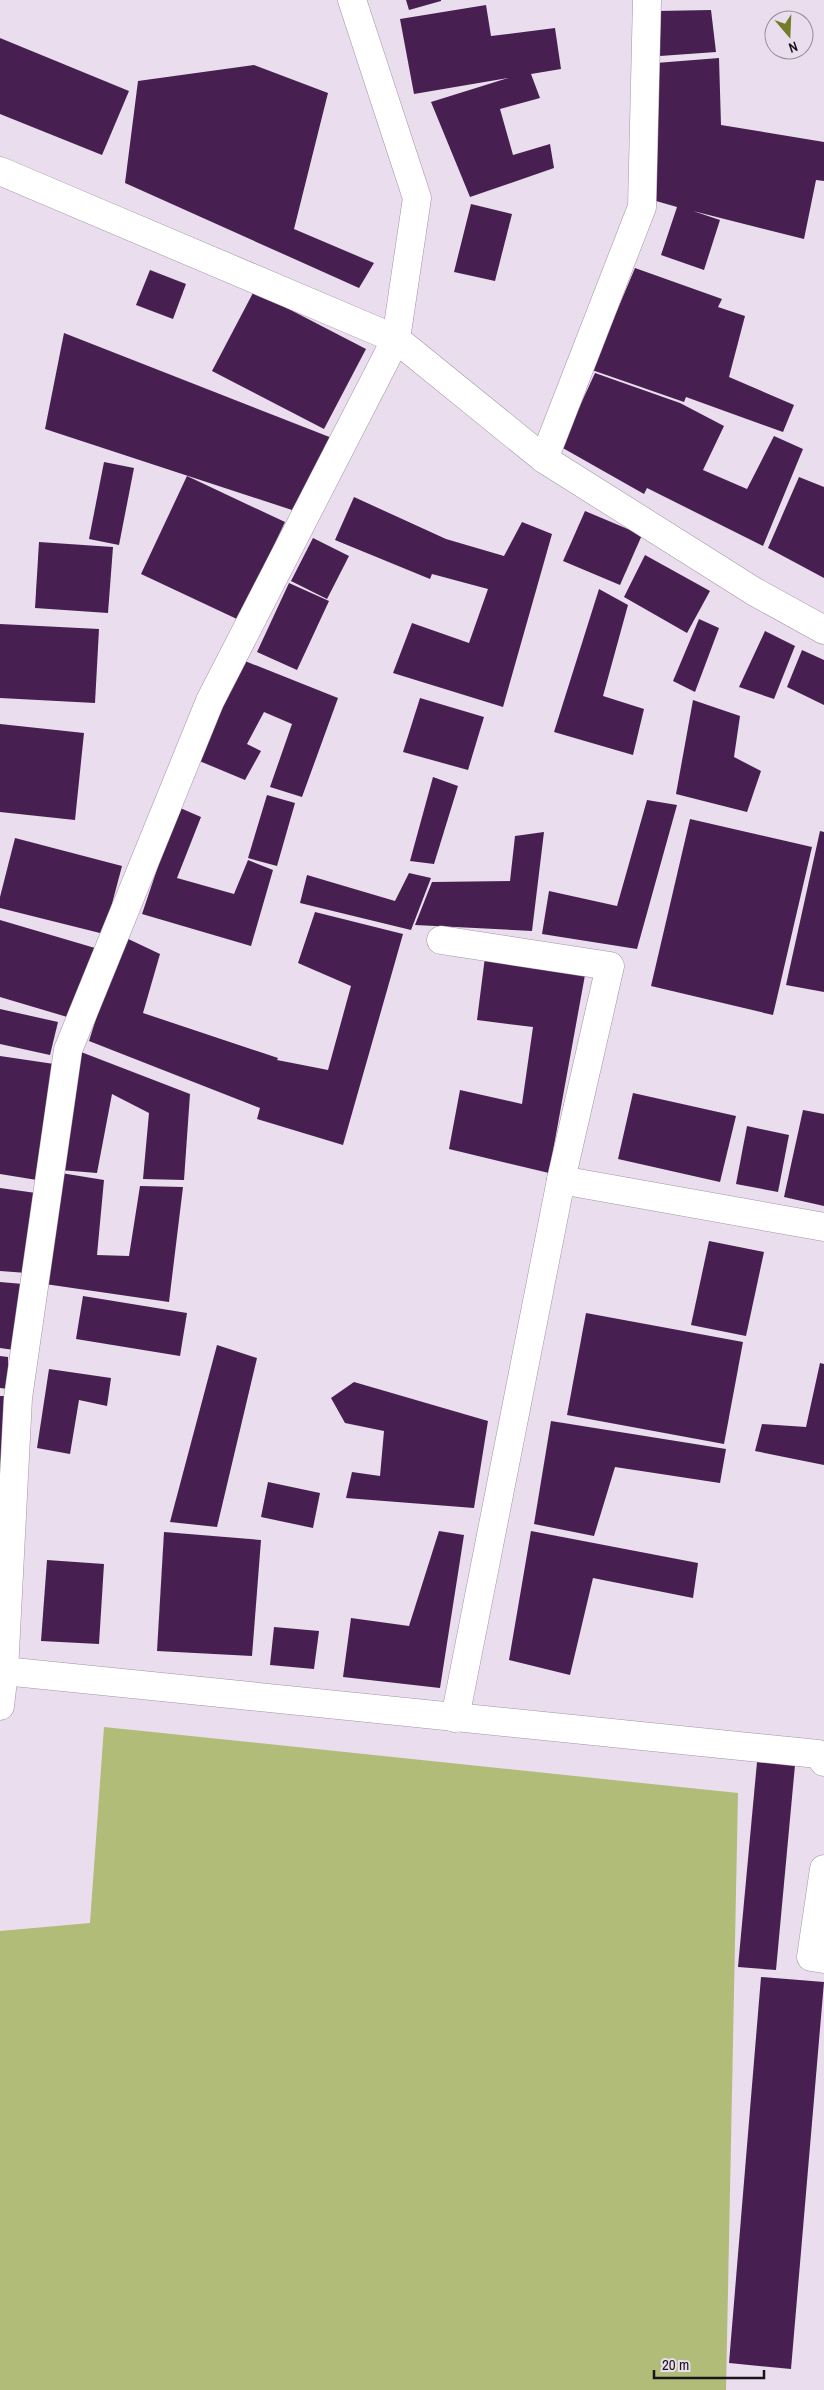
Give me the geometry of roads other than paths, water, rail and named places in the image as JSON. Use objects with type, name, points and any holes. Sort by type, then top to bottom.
[{"type":"street","points":[[0,1706],[4,1671],[18,1398],[68,1050],[210,701],[396,339],[417,198],[352,0]]},
{"type":"street","points":[[544,459],[642,207],[647,0]]},
{"type":"street","points":[[0,171],[396,339],[544,459],[756,592],[824,630]]},
{"type":"street","points":[[441,940],[610,966],[561,1180],[455,1718]]},
{"type":"street","points":[[561,1180],[824,1226]]},
{"type":"street","points":[[4,1671],[818,1754],[824,1762]]},
{"type":"street","points":[[824,1869],[811,1957],[824,1959]]}]
